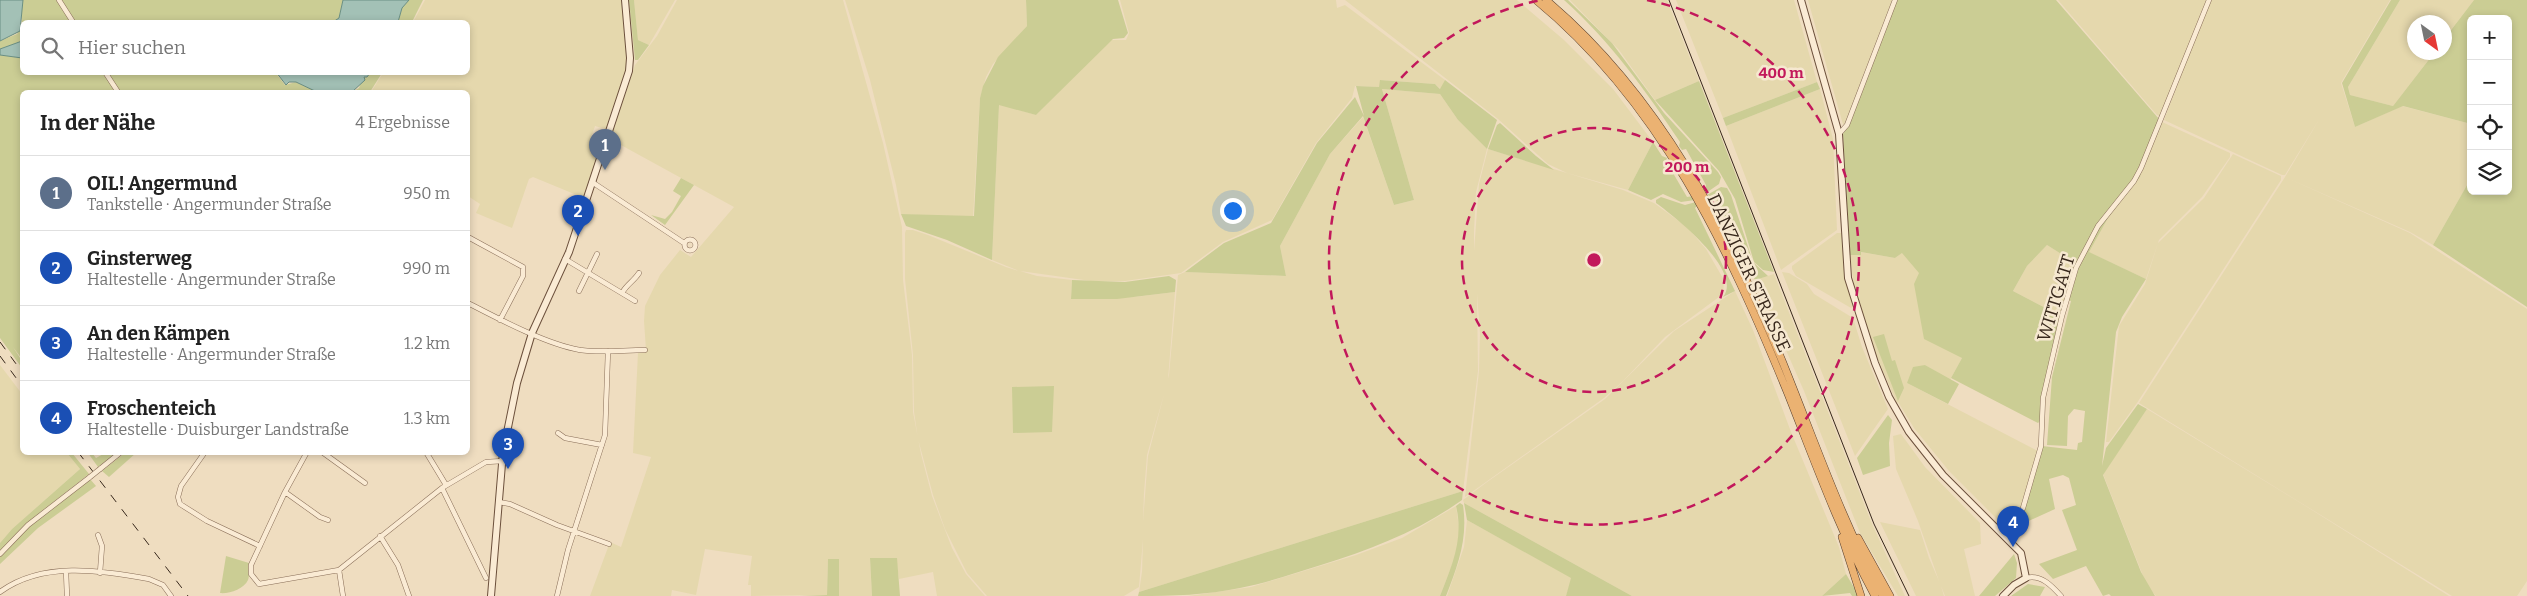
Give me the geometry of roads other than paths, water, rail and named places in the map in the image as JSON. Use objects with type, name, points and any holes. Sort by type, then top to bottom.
[{"type":"highway","name":"DANZIGER STRASSE","points":[[1536,0],[1572,32],[1626,91],[1664,143],[1705,211],[1753,312],[1841,527],[1875,596]]},
{"type":"highway","name":"DANZIGER STRASSE","points":[[1546,0],[1595,46],[1639,96],[1670,140],[1707,201],[1759,307],[1844,518],[1882,596]]},
{"type":"highway","points":[[1844,518],[1849,521],[1890,596]]},
{"type":"highway","points":[[1841,527],[1840,532],[1861,596]]},
{"type":"main road","points":[[491,596],[502,461],[517,383],[532,333],[566,259],[630,65],[625,0]]},
{"type":"main road","points":[[1801,0],[1839,134],[1848,278],[1882,380],[1902,422],[1919,446],[1943,475],[2021,553],[2026,578],[2014,585],[2003,596]]},
{"type":"street","points":[[59,0],[72,20]]},
{"type":"street","points":[[1839,134],[1847,125],[1895,0]]},
{"type":"street","name":"WITTGATT","points":[[2005,537],[2016,522],[2022,508],[2041,446],[2043,398],[2076,268],[2098,226],[2130,186],[2141,168],[2209,0]]},
{"type":"street","points":[[107,75],[117,90]]},
{"type":"street","points":[[592,182],[684,243]]},
{"type":"street","points":[[470,238],[522,267],[523,276],[500,320]]},
{"type":"street","points":[[579,291],[597,254]]},
{"type":"street","points":[[566,259],[635,301]]},
{"type":"street","points":[[622,293],[627,284],[634,280],[639,273]]},
{"type":"street","points":[[470,304],[500,320],[571,348],[608,351],[646,350]]},
{"type":"street","points":[[557,596],[560,576],[602,445],[606,426],[608,351]]},
{"type":"street","points":[[558,433],[565,438],[602,445]]},
{"type":"street","points":[[0,554],[28,525],[117,455]]},
{"type":"street","points":[[202,455],[181,486],[178,497],[180,504],[207,521],[260,546]]},
{"type":"street","points":[[305,455],[285,492],[250,571],[253,579],[259,584],[339,570],[444,487],[486,462],[502,461]]},
{"type":"street","points":[[326,455],[365,483]]},
{"type":"street","points":[[428,455],[486,578]]},
{"type":"street","points":[[285,492],[320,517],[328,520]]},
{"type":"street","points":[[499,502],[510,504],[609,544]]},
{"type":"street","points":[[98,535],[102,546],[100,573]]},
{"type":"street","points":[[380,536],[398,565],[409,596]]},
{"type":"street","points":[[339,570],[343,596]]},
{"type":"street","points":[[66,571],[67,596]]},
{"type":"street","points":[[0,592],[25,577],[47,572],[66,571],[100,573],[156,581],[171,596]]},
{"type":"street","points":[[2026,578],[2034,577],[2043,580],[2061,596]]},
{"type":"water","points":[[0,0],[23,0],[20,31],[0,41]]},
{"type":"water","points":[[343,0],[409,0],[402,8],[399,20],[336,20],[339,18]]},
{"type":"water","points":[[20,42],[20,58],[0,55],[0,49]]},
{"type":"water","points":[[278,75],[368,75],[364,77],[365,80],[354,90],[313,90],[296,82],[289,82],[286,85]]},
{"type":"tram line","points":[[1669,0],[1874,524],[1909,596]]},
{"type":"railway","points":[[0,342],[20,369]]},
{"type":"railway","points":[[0,356],[20,383]]},
{"type":"railway","points":[[80,455],[188,596]]},
{"type":"place","name":"OIL! Angermund","points":[[605,170]]},
{"type":"place","name":"Ginsterweg","points":[[578,236]]},
{"type":"place","name":"An den Kämpen","points":[[508,469]]},
{"type":"place","name":"Froschenteich","points":[[2013,547]]}]
